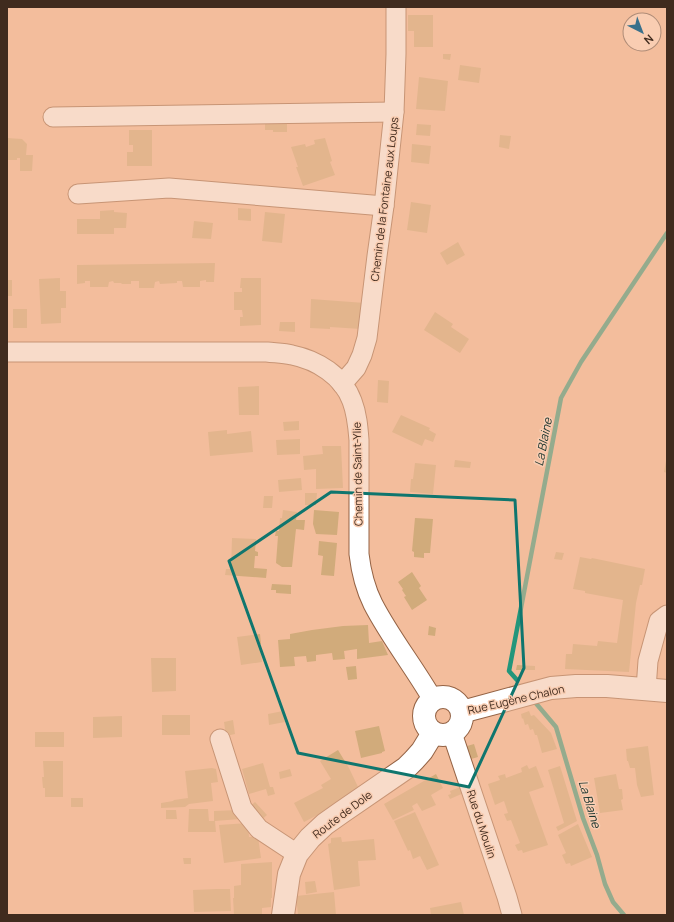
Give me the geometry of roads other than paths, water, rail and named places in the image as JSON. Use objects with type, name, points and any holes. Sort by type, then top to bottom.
[{"type":"main road","name":"Rue Eugène Chalon","points":[[462,711],[551,688],[607,686],[657,690]]},
{"type":"main road","points":[[442,697],[452,699],[462,711],[462,722],[456,731],[442,734],[426,726],[424,717],[426,707],[433,700],[442,697]]},
{"type":"main road","name":"Route de Dole","points":[[283,915],[289,874],[298,854],[310,838],[325,824],[406,768],[422,751],[442,734]]},
{"type":"street","name":"Chemin de la Fontaine aux Loups","points":[[342,384],[356,368],[368,338],[394,112],[396,7]]},
{"type":"street","points":[[53,117],[394,112]]},
{"type":"street","points":[[78,194],[169,188],[384,206]]},
{"type":"street","name":"Chemin de Saint-Ylie","points":[[7,352],[267,352],[291,354],[322,366],[342,384],[348,392],[352,401],[357,422],[359,440],[359,554],[364,578],[372,603],[433,700]]},
{"type":"street","points":[[657,690],[648,661],[659,620],[667,615]]},
{"type":"street","name":"Rue du Moulin","points":[[442,734],[457,749],[512,915]]},
{"type":"street","points":[[220,740],[242,808],[259,829],[298,854]]},
{"type":"waterway","name":"La Blaine","points":[[517,680],[509,671],[561,398],[581,362],[667,233]]},
{"type":"waterway","name":"La Blaine","points":[[534,701],[556,727],[583,818],[597,855],[605,884],[613,902],[624,915]]}]
